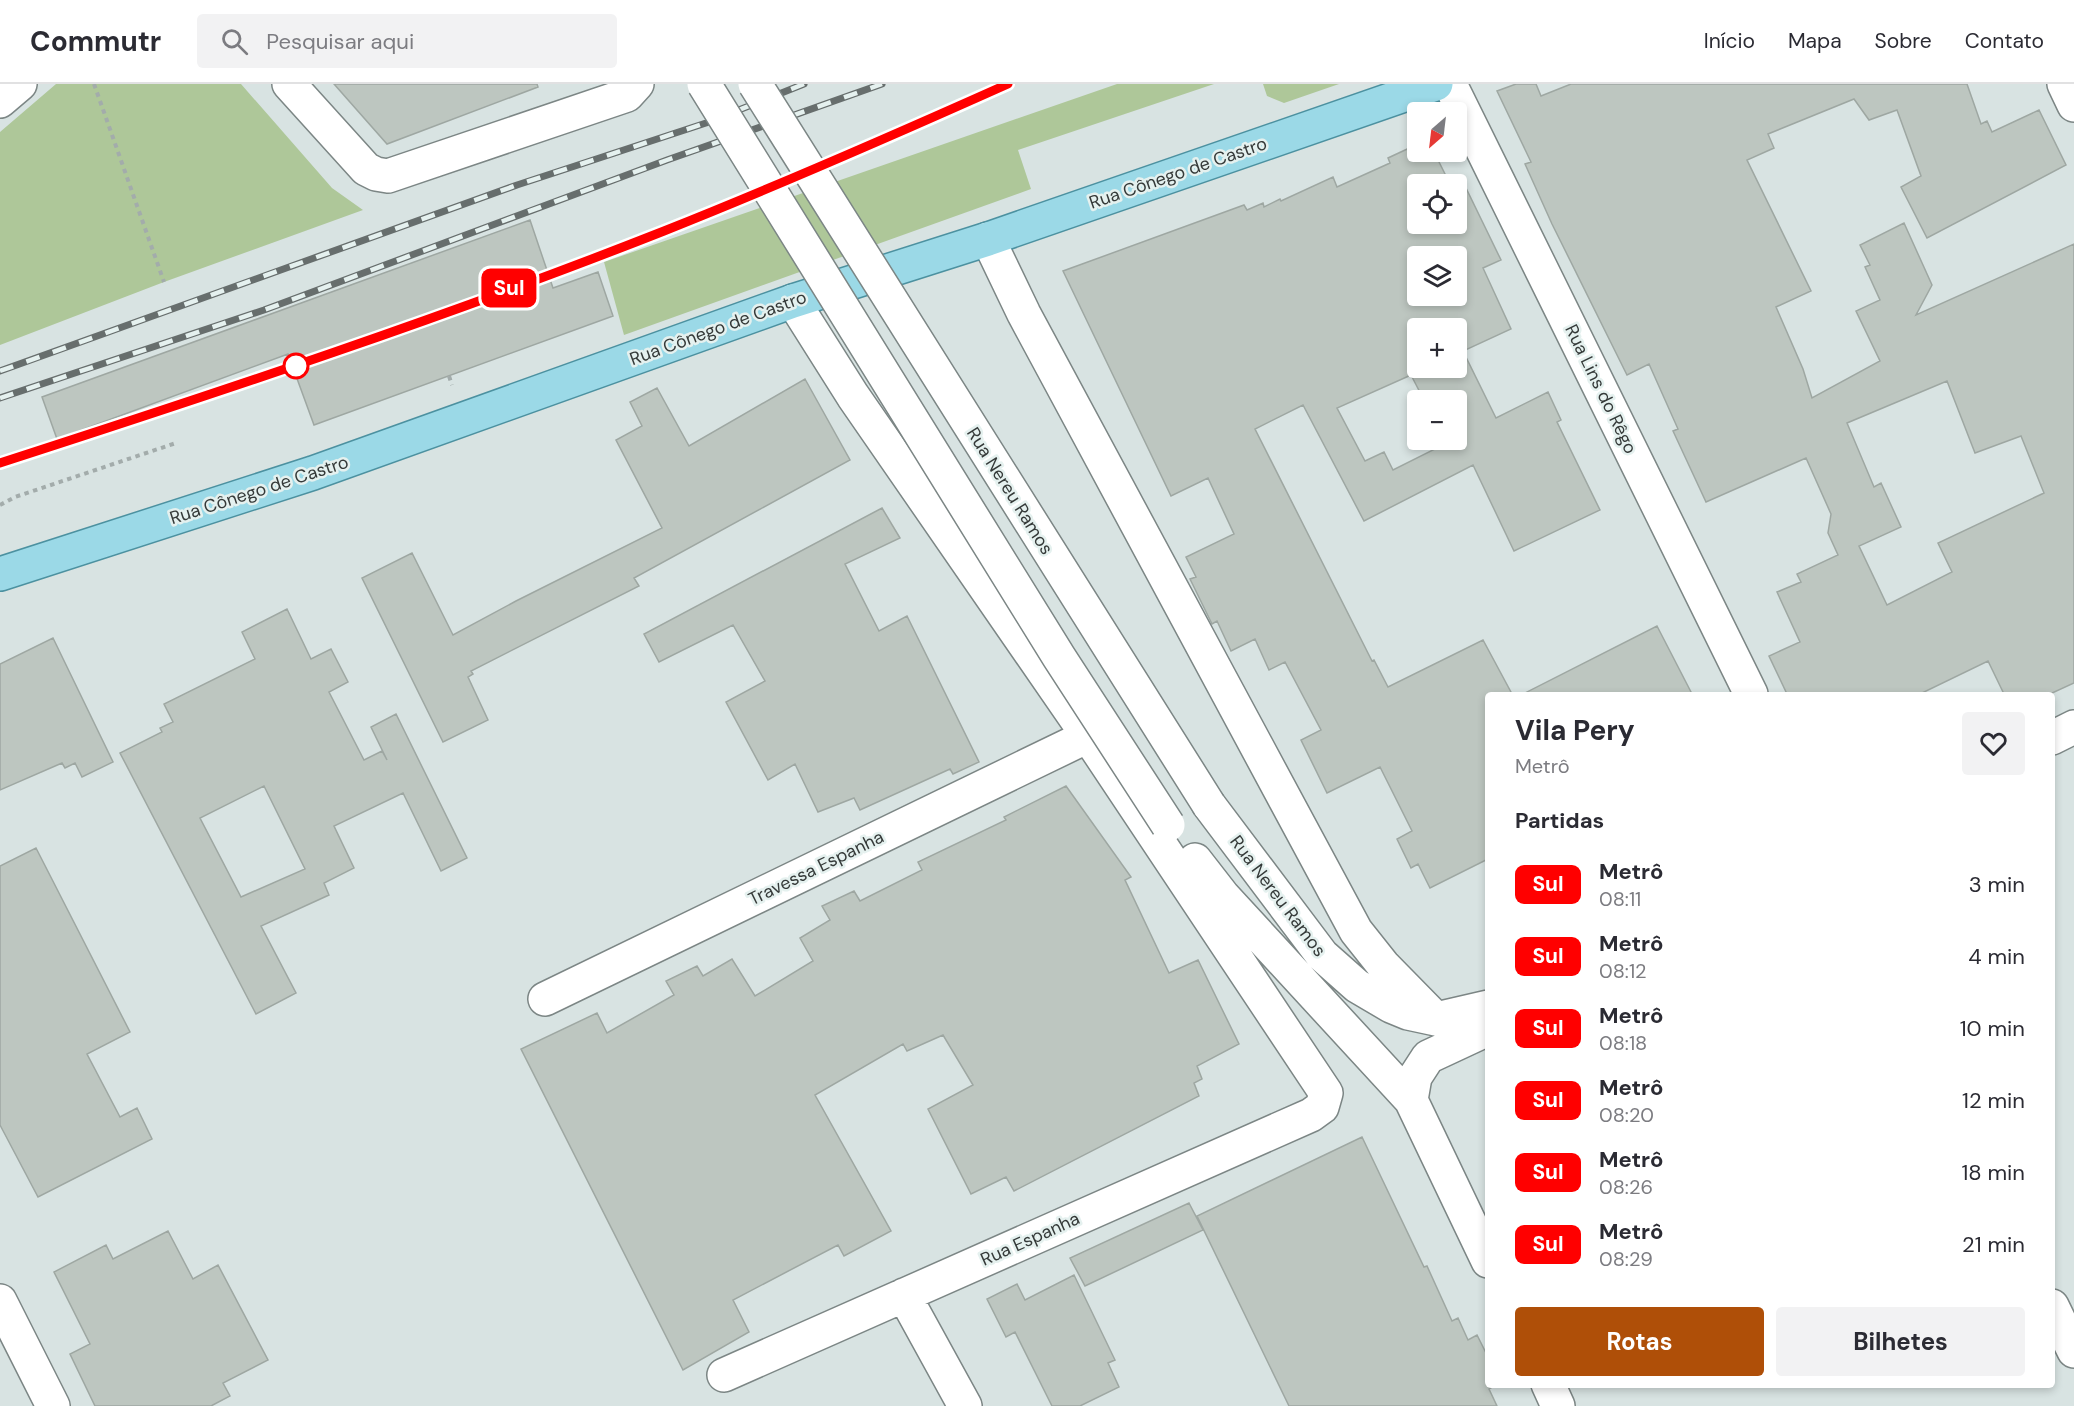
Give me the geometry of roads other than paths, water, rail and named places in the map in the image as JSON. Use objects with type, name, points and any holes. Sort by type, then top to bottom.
[{"type":"main road","name":"Rua Cônego de Castro","points":[[0,574],[313,473],[793,301],[988,239],[1436,84]]},
{"type":"street","points":[[289,84],[366,169],[388,176],[632,89]]},
{"type":"street","name":"Rua Nereu Ramos","points":[[704,84],[1059,657],[1168,825],[1223,896],[1412,1101],[1485,1255]]},
{"type":"street","name":"Rua Nereu Ramos","points":[[754,84],[1209,806],[1322,955],[1357,986],[1373,996],[1408,1013],[1436,1018]]},
{"type":"street","name":"Rua Lins do Rêgo","points":[[1450,84],[1750,692]]},
{"type":"street","points":[[2064,84],[2074,105]]},
{"type":"street","points":[[988,239],[1029,325],[1356,931],[1383,965],[1436,1018],[1485,1008]]},
{"type":"street","points":[[793,301],[859,406],[1088,736]]},
{"type":"street","points":[[2055,736],[2074,727]]},
{"type":"street","name":"Travessa Espanha","points":[[545,999],[1088,736]]},
{"type":"street","name":"Rua Espanha","points":[[724,1375],[1311,1115],[1322,1107],[1326,1093],[1088,736]]},
{"type":"street","points":[[1412,1101],[1415,1077],[1428,1056],[1485,1030]]},
{"type":"street","points":[[904,1295],[965,1406]]},
{"type":"street","points":[[0,1301],[53,1406]]},
{"type":"street","points":[[2055,1312],[2074,1351]]},
{"type":"street","points":[[1550,1388],[1558,1406]]},
{"type":"railway","points":[[0,371],[517,185],[706,123],[804,84]]},
{"type":"railway","points":[[0,398],[264,310],[667,160],[882,84]]},
{"type":"railway","points":[[0,464],[334,352],[582,263],[794,178],[1008,84]]},
{"type":"metro line","name":"Sul","points":[[0,463],[308,363],[664,231],[890,137],[1008,84]]}]
